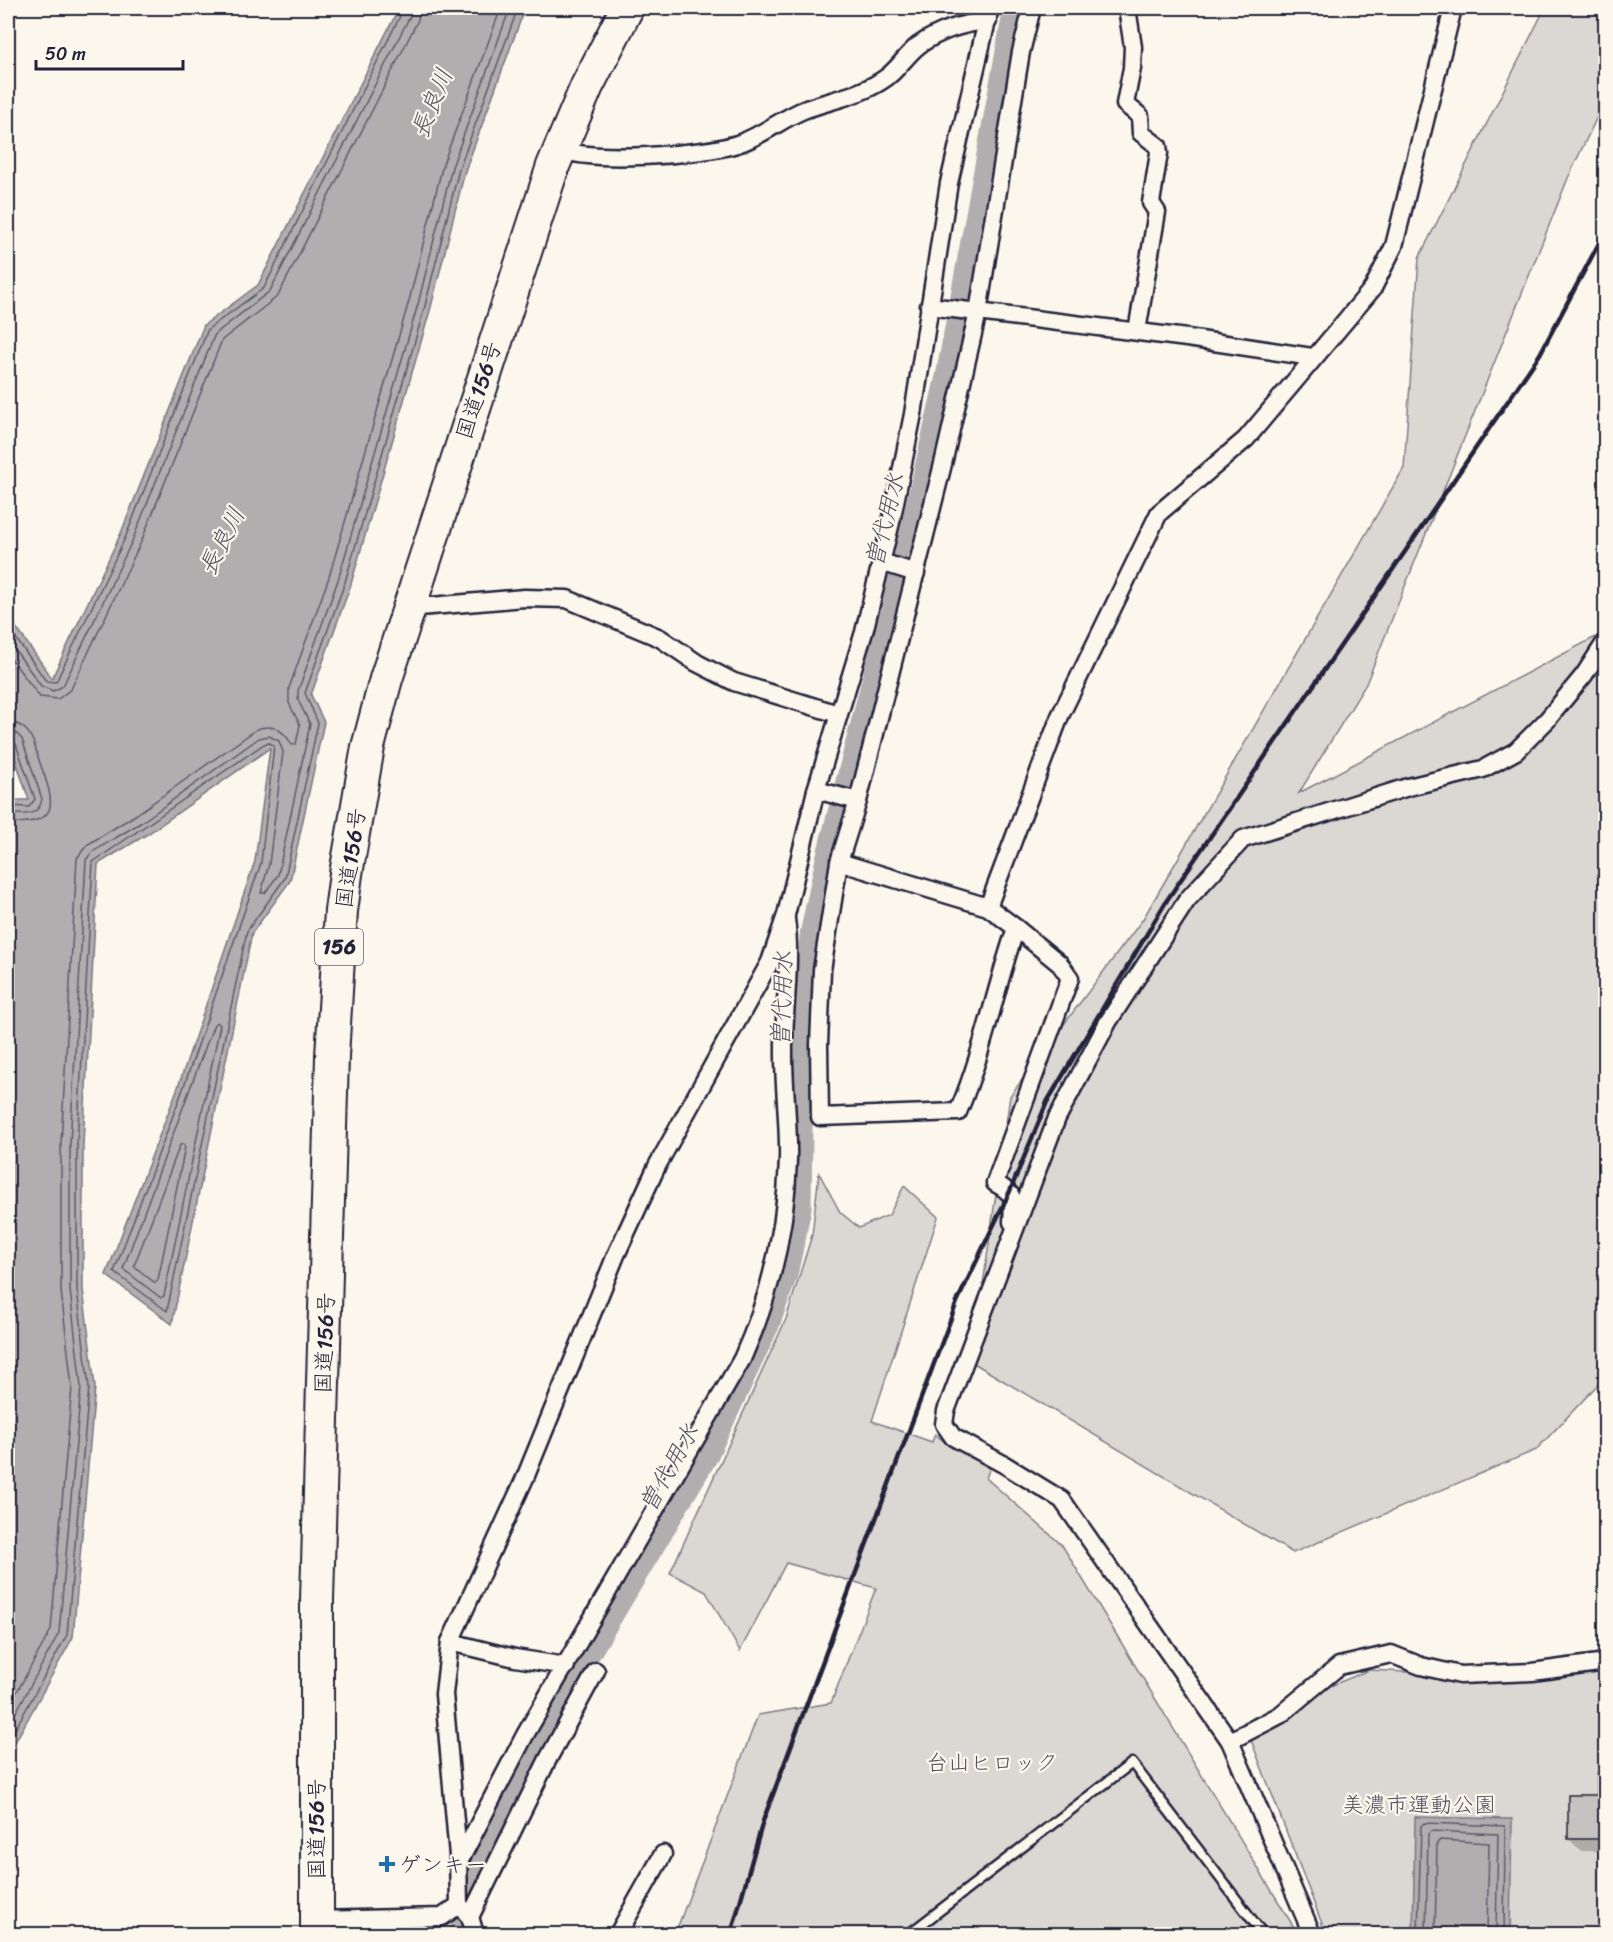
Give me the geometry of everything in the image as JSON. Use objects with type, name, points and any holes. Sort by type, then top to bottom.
[{"type":"highway","name":"国道156号","points":[[317,1927],[317,1600],[332,1056],[338,960],[348,863],[368,747],[408,608],[523,254],[560,148],[587,86],[627,8]]},
{"type":"street","points":[[1016,928],[994,997],[974,1076],[958,1112],[820,1117],[819,1044],[822,970],[839,862],[913,572],[973,311],[1021,52],[1032,8]]},
{"type":"street","points":[[1127,8],[1133,47],[1132,68],[1125,104],[1140,116],[1141,133],[1158,146],[1151,203],[1157,212],[1137,331]]},
{"type":"street","points":[[988,907],[1060,716],[1159,513],[1246,439],[1312,357],[1373,288],[1394,246],[1453,8]]},
{"type":"street","points":[[560,148],[570,153],[619,156],[677,153],[738,144],[806,109],[857,94],[887,77],[919,45],[942,32],[989,14]]},
{"type":"street","points":[[475,1935],[464,1911],[458,1864],[444,1694],[450,1642],[525,1478],[616,1256],[657,1166],[765,971],[786,915],[823,792],[838,714],[886,563],[913,414],[949,183],[989,14]]},
{"type":"street","points":[[929,306],[1137,331],[1312,357]]},
{"type":"street","points":[[886,563],[913,572]]},
{"type":"street","points":[[408,608],[524,598],[567,599],[660,638],[697,663],[734,682],[838,714]]},
{"type":"street","points":[[1312,1935],[1230,1741],[1062,1500],[953,1437],[944,1425],[946,1411],[968,1350],[987,1309],[1010,1241],[1057,1118],[1108,1022],[1187,900],[1243,839],[1397,790],[1484,769],[1516,751],[1547,720],[1584,675],[1605,641]]},
{"type":"street","points":[[823,792],[853,800]]},
{"type":"street","points":[[839,862],[988,907],[1060,964],[1070,978],[995,1183],[1010,1191],[1013,1197],[1010,1241]]},
{"type":"street","points":[[458,1864],[525,1736],[742,1359],[753,1335],[772,1276],[784,1216],[788,1160],[784,1055],[789,942],[786,915]]},
{"type":"street","points":[[450,1642],[514,1658],[566,1666]]},
{"type":"street","points":[[1230,1741],[1280,1714],[1339,1666],[1391,1654],[1460,1675],[1532,1672],[1605,1662]]},
{"type":"street","points":[[317,1927],[442,1917],[464,1911],[596,1671]]},
{"type":"street","points":[[618,1935],[663,1854]]},
{"type":"lane","points":[[909,1935],[1132,1763],[1263,1935]]},
{"type":"green space","points":[[1545,8],[1605,8],[1605,100],[1568,178],[1366,684],[1299,793],[1605,632],[1605,1377],[1536,1450],[1293,1553],[972,1362],[1010,1096],[1143,919],[1404,468],[1419,258]]},
{"type":"green space","name":"台山ヒロック","points":[[819,1173],[840,1212],[859,1228],[889,1215],[904,1186],[938,1217],[872,1421],[932,1442],[935,1434],[952,1448],[992,1462],[986,1478],[1062,1545],[1298,1934],[675,1934],[758,1715],[831,1703],[876,1588],[786,1563],[740,1651],[706,1592],[670,1573],[786,1319],[812,1235]]},
{"type":"green space","name":"美濃市運動公園","points":[[1605,1662],[1605,1934],[1326,1934],[1244,1722],[1369,1670],[1460,1675]]},
{"type":"water","name":"長良川","points":[[399,8],[525,8],[465,171],[431,307],[351,584],[311,695],[324,722],[290,881],[252,933],[172,1324],[106,1275],[178,1087],[255,861],[270,748],[149,833],[98,864],[83,1144],[83,1289],[95,1387],[73,1637],[8,1755],[8,800],[29,800],[8,737],[8,616],[52,678],[121,533],[204,325],[258,285]]},
{"type":"water","points":[[1415,1817],[1512,1819],[1510,1934],[1413,1934]]},
{"type":"building","points":[[1597,1774],[1606,1774],[1606,1839],[1568,1839],[1568,1795],[1597,1795]]},
{"type":"waterway","name":"曽代用水","points":[[459,1934],[475,1880],[496,1825],[591,1652],[706,1459],[769,1325],[787,1275],[801,1208],[803,1062],[810,935],[826,859],[906,549],[946,377],[1014,8]]},
{"type":"railway","points":[[731,1934],[763,1821],[957,1302],[1010,1191],[1047,1102],[1167,900],[1540,354],[1606,230]]},
{"type":"place","name":"ゲンキー","points":[[387,1864]]}]
